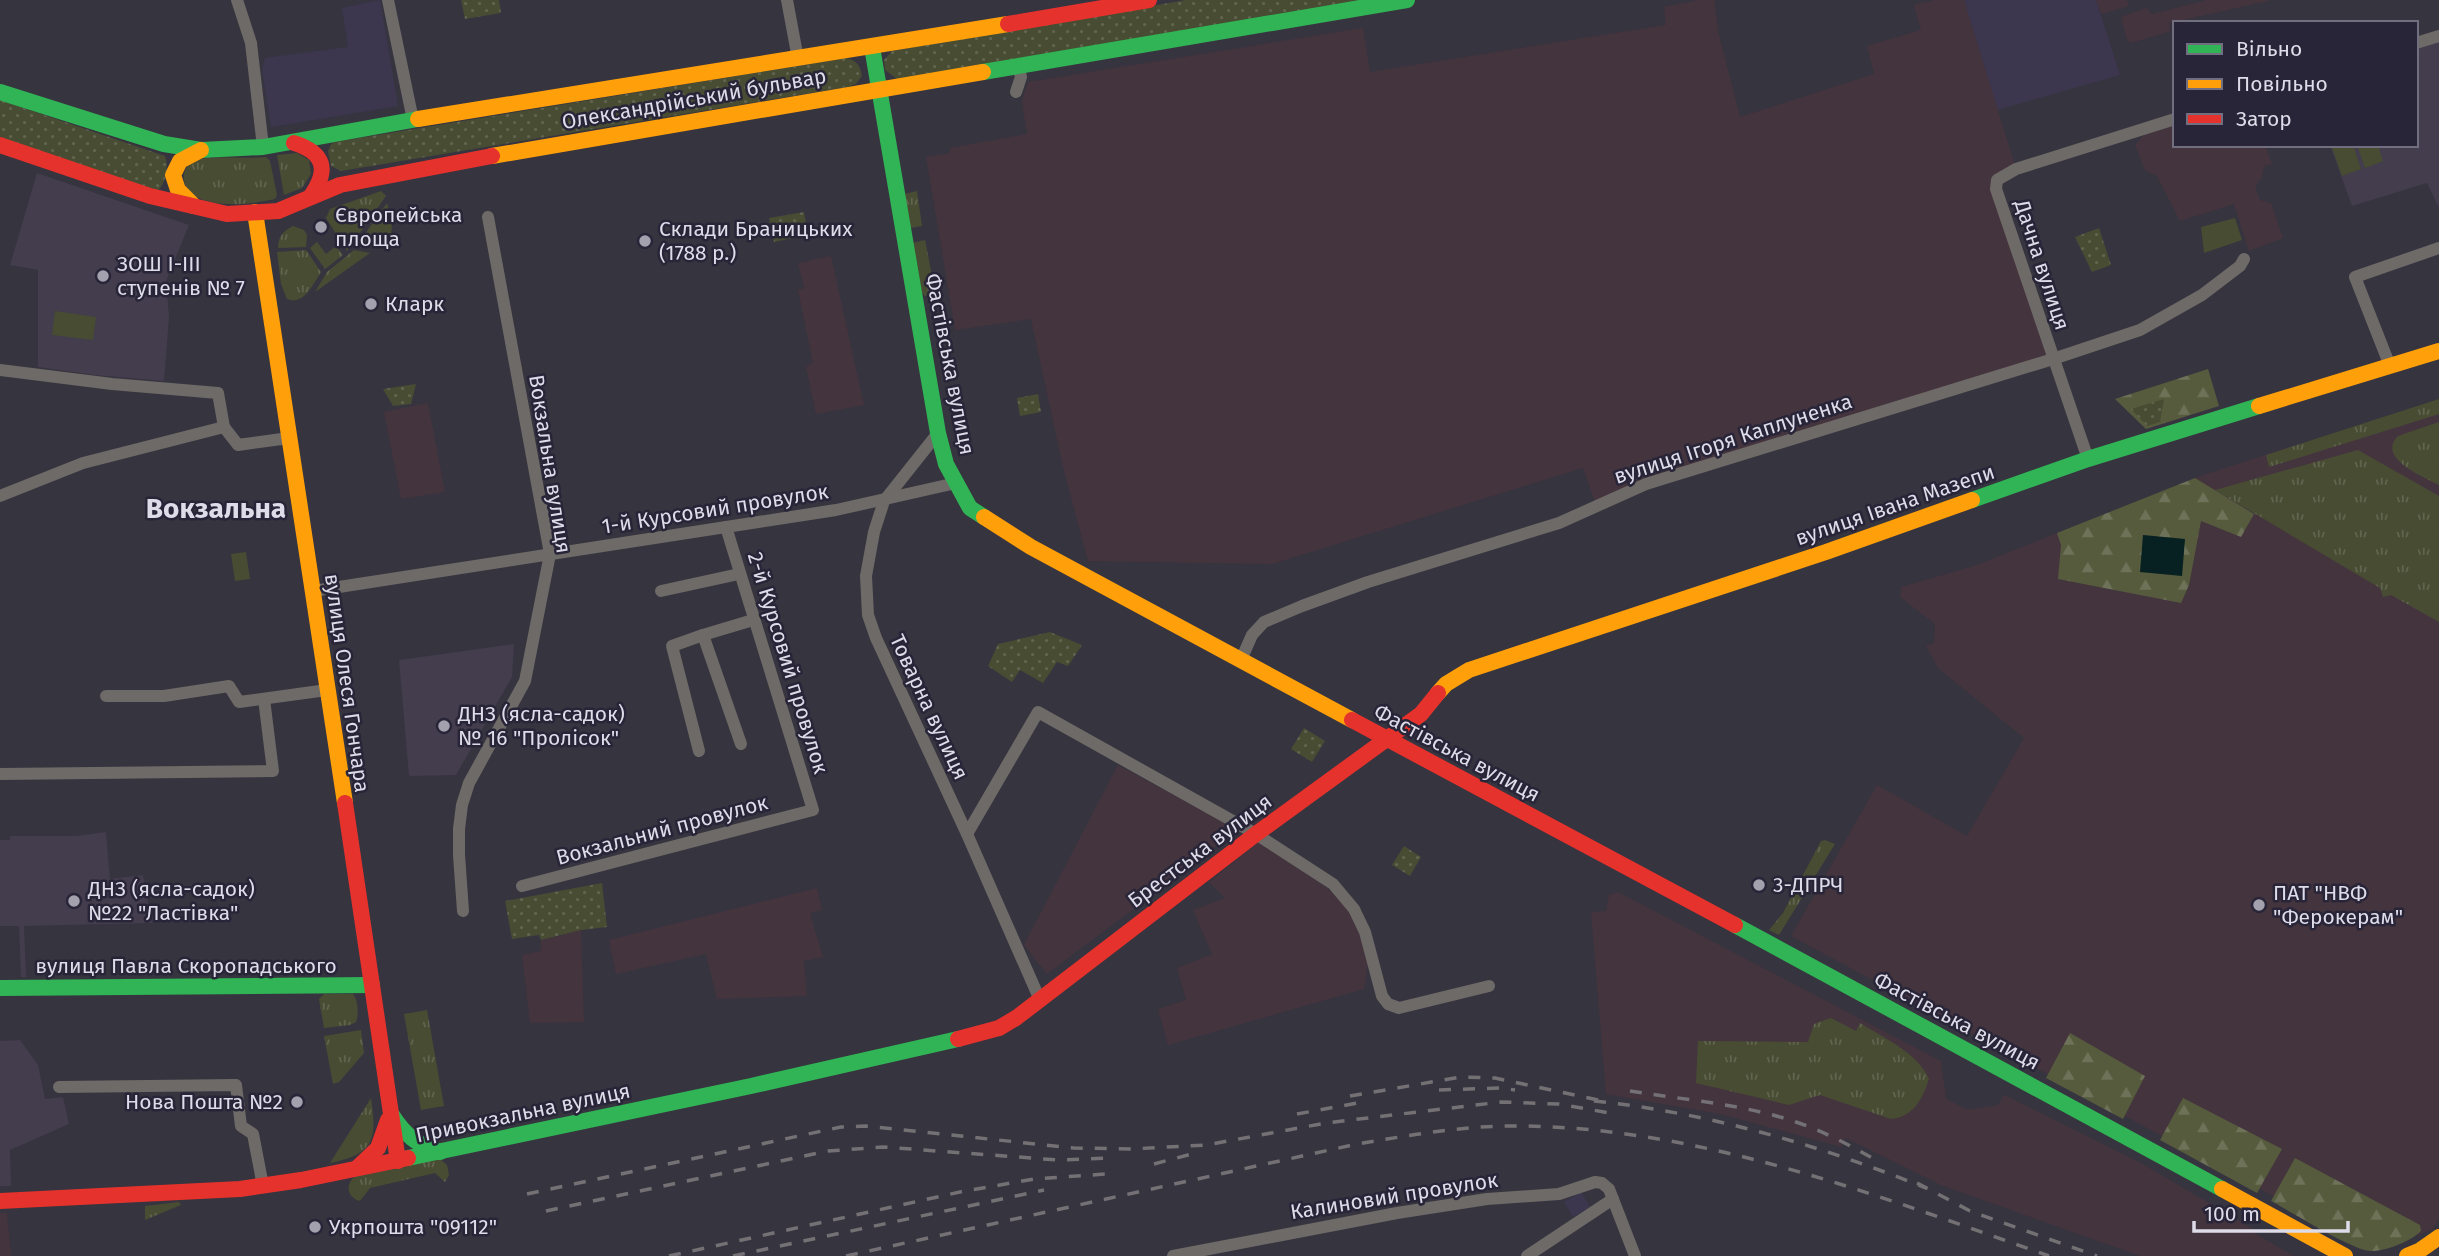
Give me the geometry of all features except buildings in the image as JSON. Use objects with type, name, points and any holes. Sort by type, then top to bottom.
[{"type":"street","points":[[237,0],[251,43],[263,147]]},
{"type":"street","points":[[388,0],[413,120]]},
{"type":"street","points":[[788,0],[798,59]]},
{"type":"street","name":"Олександрійський бульвар","points":[[0,92],[159,142],[201,150],[263,147],[1149,0]]},
{"type":"street","name":"Олександрійський бульвар","points":[[0,145],[150,196],[196,208],[227,214],[278,211],[340,185],[468,160],[1407,0]]},
{"type":"street","points":[[2418,42],[2439,36]]},
{"type":"street","name":"Фастівська вулиця","points":[[872,47],[938,433],[946,464],[970,508],[1108,589],[2033,1085],[2345,1256]]},
{"type":"street","points":[[1016,92],[1020,77],[1018,65]]},
{"type":"street","name":"Дачна вулиця","points":[[2088,459],[1996,190],[1997,180],[2015,169],[2173,120]]},
{"type":"street","points":[[294,143],[308,146],[316,152],[321,162],[323,177],[312,196]]},
{"type":"street","points":[[196,208],[180,197],[173,177],[179,160],[187,154],[201,150]]},
{"type":"street","name":"вулиця Олеся Гончара","points":[[255,212],[398,1161]]},
{"type":"street","name":"Вокзальна вулиця","points":[[463,912],[459,855],[462,805],[469,783],[525,681],[550,554],[488,217]]},
{"type":"street","points":[[2390,366],[2355,277],[2439,248]]},
{"type":"street","name":"вулиця Ігоря Каплуненка","points":[[1241,660],[1252,635],[1264,622],[1302,606],[1368,582],[1559,523],[1646,484],[2140,330],[2202,295],[2240,266],[2244,259]]},
{"type":"street","name":"вулиця Івана Мазепи","points":[[1387,740],[1421,714],[1446,684],[1469,670],[1826,552],[2088,459],[2439,351]]},
{"type":"street","points":[[0,370],[112,384],[218,393],[223,427],[238,444],[289,438]]},
{"type":"street","points":[[0,496],[83,463],[223,427]]},
{"type":"street","name":"Товарна вулиця","points":[[938,433],[884,501],[874,532],[866,576],[868,615],[1040,1000]]},
{"type":"street","name":"1-й Курсовий провулок","points":[[313,591],[884,501],[956,483]]},
{"type":"street","name":"2-й Курсовий провулок","points":[[726,527],[813,810]]},
{"type":"street","points":[[661,591],[739,573]]},
{"type":"street","points":[[699,751],[672,646],[753,620]]},
{"type":"street","points":[[703,635],[741,744]]},
{"type":"street","points":[[106,696],[164,696],[229,686],[239,702],[327,690]]},
{"type":"street","points":[[0,774],[273,771],[264,699]]},
{"type":"street","points":[[967,834],[1038,712],[1256,834],[1333,884],[1354,909],[1365,932],[1382,996],[1388,1004],[1399,1008],[1489,986]]},
{"type":"street","name":"Брестська вулиця","points":[[1040,1000],[1256,834],[1387,740]]},
{"type":"street","name":"Вокзальний провулок","points":[[522,886],[813,810]]},
{"type":"street","name":"вулиця Павла Скоропадського","points":[[0,988],[372,985]]},
{"type":"street","name":"Привокзальна вулиця","points":[[0,1201],[263,1186],[398,1161],[978,1035],[999,1028],[1040,1000]]},
{"type":"street","points":[[59,1087],[236,1084],[241,1126],[253,1134],[263,1186]]},
{"type":"street","points":[[390,1110],[404,1133],[415,1143],[440,1152]]},
{"type":"street","points":[[354,1169],[378,1150],[384,1140],[390,1110]]},
{"type":"street","name":"Калиновий провулок","points":[[1172,1256],[1397,1213],[1487,1199],[1559,1194],[1595,1182],[1602,1183],[1609,1189],[1613,1199]]},
{"type":"street","points":[[1527,1256],[1613,1199],[1635,1256]]},
{"type":"street","points":[[2413,1253],[2439,1237]]},
{"type":"shaded area","points":[[380,0],[398,106],[271,127],[262,69],[265,58],[348,47],[342,8]]},
{"type":"shaded area","points":[[1714,0],[1719,35],[1740,117],[1874,74],[1867,46],[1921,30],[1914,5],[1935,0],[1964,0],[2016,169],[1997,180],[2053,359],[1596,505],[1583,468],[1272,564],[1088,561],[1063,467],[1031,319],[955,330],[926,157],[950,153],[950,148],[1027,134],[1022,101],[1028,82],[1363,28],[1370,72],[1666,25],[1664,7]]},
{"type":"shaded area","points":[[1964,0],[2096,0],[2120,75],[1997,110]]},
{"type":"shaded area","points":[[2096,0],[2127,0],[2129,6],[2101,14]]},
{"type":"shaded area","points":[[2207,0],[2272,0],[2173,21],[2169,23],[2171,31],[2131,43],[2127,40],[2121,17],[2146,8],[2152,14]]},
{"type":"shaded area","points":[[2439,38],[2439,208],[2427,183],[2352,206],[2331,147],[2418,147],[2418,43]]},
{"type":"shaded area","points":[[2173,125],[2173,147],[2266,147],[2272,164],[2264,166],[2262,177],[2255,187],[2260,200],[2271,203],[2283,238],[2249,251],[2234,204],[2180,221],[2157,176],[2145,170],[2135,145],[2144,135]]},
{"type":"shaded area","name":"ЗОШ І-ІІІ ступенів № 7","points":[[37,173],[189,225],[166,281],[169,317],[164,381],[38,367],[38,270],[10,265]]},
{"type":"shaded area","points":[[831,256],[864,405],[816,414],[806,367],[813,363],[798,290],[804,288],[798,263]]},
{"type":"shaded area","points":[[2439,399],[2439,1219],[2433,1229],[2375,1251],[1791,936],[1877,785],[1967,836],[2024,738],[1938,668],[1926,646],[1934,643],[1935,624],[1900,597],[1901,587],[1974,566],[2206,474]]},
{"type":"shaded area","points":[[428,403],[445,492],[401,499],[384,412]]},
{"type":"shaded area","points":[[2143,535],[2185,539],[2182,576],[2140,572]]},
{"type":"shaded area","name":"ДНЗ (ясла-садок) № 16 \"Пролісок\"","points":[[514,644],[512,677],[456,775],[409,776],[399,660]]},
{"type":"shaded area","points":[[1118,765],[1238,830],[1047,974],[1024,945]]},
{"type":"shaded area","name":"ДНЗ (ясла-садок) №22 \"Ластівка\"","points":[[106,832],[110,879],[143,875],[152,923],[24,926],[26,977],[21,977],[19,926],[0,926],[0,840],[10,840],[10,836],[76,836]]},
{"type":"shaded area","points":[[1259,842],[1326,887],[1346,906],[1360,934],[1368,964],[1364,989],[1168,1045],[1158,1009],[1186,1000],[1177,968],[1212,954],[1193,910],[1225,898],[1209,882]]},
{"type":"shaded area","points":[[817,888],[822,910],[810,913],[823,957],[804,961],[807,996],[717,999],[706,954],[616,974],[609,940]]},
{"type":"shaded area","points":[[1618,892],[1941,1061],[1946,1099],[1968,1110],[1998,1105],[2004,1095],[2146,1166],[2294,1256],[2140,1256],[1941,1185],[1846,1138],[1841,1147],[1720,1114],[1606,1094],[1591,912],[1606,911],[1609,895]]},
{"type":"shaded area","points":[[581,930],[584,1022],[530,1023],[522,955],[541,951],[541,940]]},
{"type":"shaded area","points":[[20,1040],[38,1065],[45,1099],[63,1097],[69,1124],[10,1150],[11,1186],[0,1186],[0,1041]]},
{"type":"shaded area","points":[[1581,1192],[1590,1207],[1573,1217],[1564,1202]]},
{"type":"shaded area","points":[[0,1213],[7,1213],[11,1256],[0,1256]]},
{"type":"green space","points":[[461,0],[499,0],[501,13],[465,19]]},
{"type":"green space","points":[[1186,0],[1368,0],[897,79],[885,70],[884,60],[892,51]]},
{"type":"green space","points":[[846,58],[857,64],[862,76],[856,84],[847,87],[341,171],[331,166],[328,151],[335,142]]},
{"type":"green space","points":[[0,100],[165,156],[167,170],[163,184],[157,192],[0,140]]},
{"type":"green space","points":[[2332,147],[2354,147],[2361,169],[2342,176]]},
{"type":"green space","points":[[2358,147],[2379,147],[2383,161],[2365,168]]},
{"type":"green space","points":[[297,153],[309,160],[311,174],[302,188],[284,195],[277,155]]},
{"type":"green space","points":[[266,157],[270,161],[277,195],[275,199],[246,204],[217,203],[192,194],[185,183],[188,166],[200,159]]},
{"type":"green space","points":[[381,191],[386,196],[347,251],[326,218],[330,209]]},
{"type":"green space","points":[[917,191],[922,226],[910,228],[904,194]]},
{"type":"green space","points":[[387,203],[392,222],[391,238],[376,248],[357,245]]},
{"type":"green space","points":[[804,212],[808,235],[774,242],[769,218]]},
{"type":"green space","points":[[2235,218],[2242,240],[2204,253],[2201,227]]},
{"type":"green space","points":[[293,226],[304,230],[307,235],[306,247],[278,248],[282,235]]},
{"type":"green space","points":[[2099,228],[2111,265],[2092,272],[2075,237]]},
{"type":"green space","points":[[925,240],[935,291],[931,296],[922,293],[912,243]]},
{"type":"green space","points":[[317,242],[326,254],[336,246],[343,255],[325,269],[310,248]]},
{"type":"green space","points":[[306,250],[321,272],[303,297],[287,299],[281,284],[277,252]]},
{"type":"green space","points":[[354,250],[370,253],[315,292],[327,272]]},
{"type":"green space","points":[[55,311],[96,317],[93,340],[52,335]]},
{"type":"green space","points":[[2208,369],[2219,406],[2146,429],[2115,399]]},
{"type":"green space","points":[[416,384],[411,404],[393,406],[383,389]]},
{"type":"green space","points":[[1038,394],[1041,412],[1020,416],[1017,398]]},
{"type":"green space","points":[[2164,399],[2160,422],[2147,426],[2131,409]]},
{"type":"green space","points":[[2439,399],[2439,414],[2269,467],[2266,455]]},
{"type":"green space","points":[[2439,422],[2439,485],[2414,472],[2397,459],[2393,444],[2398,436]]},
{"type":"green space","points":[[2358,450],[2439,496],[2439,622],[2391,595],[2383,597],[2380,588],[2215,490]]},
{"type":"green space","points":[[2195,478],[2254,514],[2241,537],[2201,521],[2189,585],[2181,603],[2058,579],[2061,545],[2057,533]]},
{"type":"green space","points":[[246,552],[250,579],[235,581],[231,554]]},
{"type":"green space","points":[[1050,632],[1082,645],[1068,666],[1057,662],[1043,683],[1020,670],[1012,682],[988,666],[998,644]]},
{"type":"green space","points":[[1304,728],[1325,741],[1312,762],[1291,749]]},
{"type":"green space","points":[[1821,841],[1835,844],[1779,935],[1769,930],[1783,913]]},
{"type":"green space","points":[[1404,846],[1421,857],[1410,876],[1392,865]]},
{"type":"green space","points":[[602,883],[607,927],[541,940],[539,935],[512,939],[505,901]]},
{"type":"green space","points":[[324,994],[353,994],[358,1007],[356,1022],[324,1028],[319,999]]},
{"type":"green space","points":[[427,1010],[444,1106],[421,1110],[404,1014]]},
{"type":"green space","points":[[1831,1018],[1856,1031],[1860,1023],[1917,1061],[1929,1079],[1920,1100],[1911,1111],[1891,1119],[1820,1095],[1789,1105],[1696,1083],[1698,1041],[1808,1042],[1814,1024]]},
{"type":"green space","points":[[361,1030],[364,1053],[339,1082],[333,1084],[324,1036]]},
{"type":"green space","points":[[2070,1033],[2145,1076],[2123,1119],[2046,1078]]},
{"type":"green space","points":[[371,1098],[373,1134],[370,1142],[356,1155],[330,1163]]},
{"type":"green space","points":[[2183,1098],[2282,1149],[2257,1193],[2160,1140]]},
{"type":"green space","points":[[2295,1158],[2420,1225],[2421,1231],[2397,1245],[2370,1251],[2336,1237],[2271,1201]]},
{"type":"green space","points":[[440,1159],[447,1165],[449,1175],[445,1182],[435,1173],[370,1188],[360,1201],[350,1194],[350,1183],[355,1176]]},
{"type":"green space","points":[[179,1202],[181,1205],[145,1220],[145,1206]]},
{"type":"railway","points":[[1350,1096],[1461,1077],[1495,1078],[1603,1101]]},
{"type":"railway","points":[[1439,1090],[1515,1090]]},
{"type":"railway","points":[[1630,1091],[1776,1116],[1816,1130],[1874,1159]]},
{"type":"railway","points":[[1594,1101],[1722,1122],[1805,1145],[1926,1188]]},
{"type":"railway","points":[[1297,1114],[1363,1102]]},
{"type":"railway","points":[[527,1194],[841,1127],[865,1126],[1074,1148],[1131,1149],[1206,1145],[1326,1123],[1501,1102],[1558,1104],[1610,1113]]},
{"type":"railway","points":[[846,1256],[1357,1144],[1449,1130],[1505,1126],[1575,1128],[1714,1150],[1849,1187],[2049,1256]]},
{"type":"railway","points":[[546,1211],[828,1151],[883,1147],[1058,1160],[1113,1158]]},
{"type":"railway","points":[[1154,1164],[1199,1152]]},
{"type":"railway","points":[[669,1256],[960,1192],[1034,1179],[1106,1174]]},
{"type":"railway","points":[[1917,1183],[1970,1211],[2097,1256]]},
{"type":"railway","points":[[733,1256],[1044,1190]]},
{"type":"traffic: fast","points":[[983,72],[1407,0]]},
{"type":"traffic: fast","points":[[872,47],[938,433],[946,464],[970,508],[984,517]]},
{"type":"traffic: fast","points":[[0,92],[164,144],[201,150],[263,147],[418,119]]},
{"type":"traffic: fast","points":[[1972,500],[2088,459],[2259,406]]},
{"type":"traffic: fast","points":[[1735,925],[2222,1189]]},
{"type":"traffic: fast","points":[[0,988],[372,985]]},
{"type":"traffic: fast","points":[[408,1158],[751,1086],[958,1039]]},
{"type":"traffic: fast","points":[[392,1115],[412,1138],[440,1152]]},
{"type":"traffic: slow","points":[[418,119],[1008,24]]},
{"type":"traffic: slow","points":[[492,156],[983,72]]},
{"type":"traffic: slow","points":[[194,206],[178,190],[173,175],[180,161],[201,150]]},
{"type":"traffic: slow","points":[[255,212],[345,803]]},
{"type":"traffic: slow","points":[[2259,406],[2439,351]]},
{"type":"traffic: slow","points":[[1438,693],[1446,684],[1469,670],[1826,552],[1972,500]]},
{"type":"traffic: slow","points":[[984,517],[1031,547],[1352,720]]},
{"type":"traffic: slow","points":[[2222,1189],[2345,1256]]},
{"type":"traffic: slow","points":[[2407,1256],[2439,1237]]},
{"type":"traffic: jam","points":[[1008,24],[1149,0]]},
{"type":"traffic: jam","points":[[294,143],[312,152],[321,164],[320,178],[311,196]]},
{"type":"traffic: jam","points":[[0,145],[150,196],[227,214],[278,211],[340,185],[492,156]]},
{"type":"traffic: jam","points":[[958,1039],[999,1028],[1016,1018],[1256,834],[1421,714],[1438,693]]},
{"type":"traffic: jam","points":[[1352,720],[1735,925]]},
{"type":"traffic: jam","points":[[345,803],[398,1161]]},
{"type":"traffic: jam","points":[[357,1168],[378,1148],[388,1120]]},
{"type":"traffic: jam","points":[[0,1201],[240,1189],[301,1180],[408,1158]]},
{"type":"place","name":"Європейська площа","points":[[321,227]]},
{"type":"place","name":"Склади Браницьких (1788 р.)","points":[[645,241]]},
{"type":"place","name":"ЗОШ І-ІІІ ступенів № 7","points":[[103,276]]},
{"type":"place","name":"Кларк","points":[[371,304]]},
{"type":"place","name":"ДНЗ (ясла-садок) № 16 \"Пролісок\"","points":[[444,726]]},
{"type":"place","name":"3-ДПРЧ","points":[[1759,885]]},
{"type":"place","name":"ДНЗ (ясла-садок) №22 \"Ластівка\"","points":[[74,901]]},
{"type":"place","name":"ПАТ \"НВФ \"Ферокерам\"","points":[[2259,905]]},
{"type":"place","name":"Нова Пошта №2","points":[[297,1102]]},
{"type":"place","name":"Укрпошта \"09112\"","points":[[315,1227]]},
{"type":"district","name":"Вокзальна","points":[[216,508]]}]
